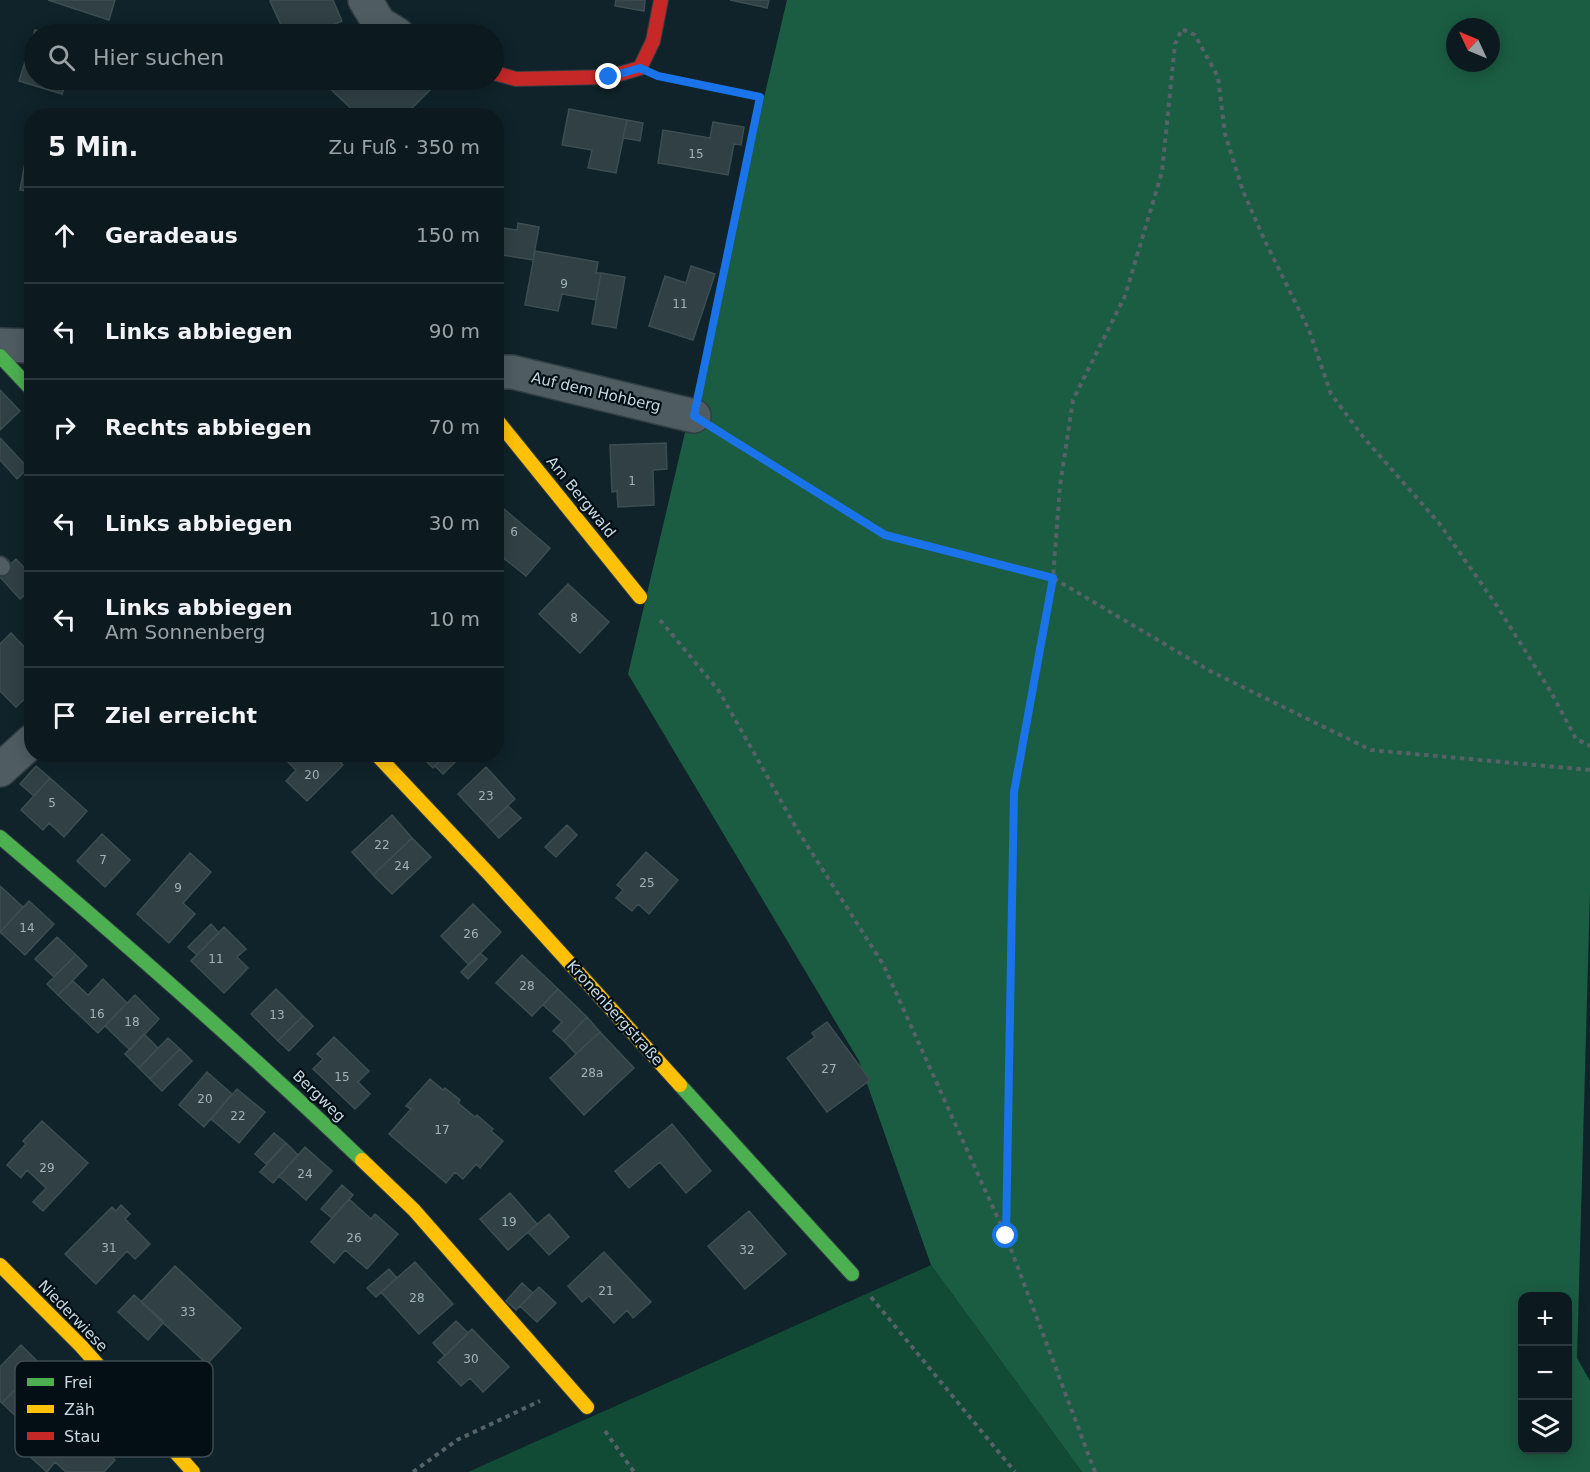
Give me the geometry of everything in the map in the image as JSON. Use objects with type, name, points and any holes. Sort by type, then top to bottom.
[{"type":"street","points":[[365,0],[381,24]]},
{"type":"street","points":[[504,76],[516,80],[609,77],[640,68],[653,41],[661,0]]},
{"type":"street","points":[[0,345],[24,346]]},
{"type":"street","points":[[0,357],[24,382]]},
{"type":"street","name":"Auf dem Hohberg","points":[[504,372],[512,372],[694,416]]},
{"type":"street","name":"Am Bergwald","points":[[504,429],[640,597]]},
{"type":"street","points":[[0,770],[24,748]]},
{"type":"street","name":"Kronenbergstraße","points":[[384,762],[489,874],[852,1274]]},
{"type":"street","name":"Bergweg","points":[[0,837],[123,941],[280,1082],[414,1210],[587,1407]]},
{"type":"street","name":"Niederwiese","points":[[0,1265],[94,1361]]},
{"type":"street","name":"Niederwiese","points":[[181,1457],[194,1472]]},
{"type":"path","points":[[1006,1236],[1014,792],[1053,578],[1060,486],[1073,400],[1125,296],[1162,172],[1175,44],[1182,29],[1195,35],[1218,77],[1225,134],[1243,191],[1264,239],[1310,330],[1331,394],[1364,438],[1439,523],[1497,606],[1551,692],[1576,739],[1590,746]]},
{"type":"path","points":[[640,68],[658,76],[760,97],[694,416],[885,535],[1053,578],[1210,671],[1371,750],[1590,770]]},
{"type":"path","points":[[640,597],[719,691],[798,831],[883,964],[1006,1236],[1095,1472]]},
{"type":"path","points":[[852,1274],[1015,1472]]},
{"type":"path","points":[[413,1472],[457,1440],[570,1387]]},
{"type":"path","points":[[587,1407],[634,1472]]},
{"type":"green space","points":[[787,0],[1590,0],[1590,891],[1577,1358],[1590,1381],[1590,1472],[1082,1472],[931,1265],[859,1061],[628,674]]},
{"type":"green space","points":[[931,1265],[1082,1472],[468,1472]]},
{"type":"building","points":[[48,0],[115,0],[109,20]]},
{"type":"building","points":[[333,0],[342,21],[335,24],[280,24],[270,1]]},
{"type":"building","points":[[616,0],[645,0],[644,11],[615,6]]},
{"type":"building","points":[[730,0],[769,0],[767,8]]},
{"type":"building","points":[[24,65],[24,83],[19,81]]},
{"type":"building","points":[[49,90],[63,90],[62,94]]},
{"type":"building","points":[[331,90],[430,90],[412,108],[351,108]]},
{"type":"building","points":[[569,109],[627,120],[616,173],[588,168],[592,150],[562,145]]},
{"type":"building","points":[[627,120],[643,123],[640,141],[623,138]]},
{"type":"building","points":[[713,122],[744,127],[741,145],[734,144],[728,175],[658,163],[663,130],[710,138]]},
{"type":"building","points":[[24,168],[24,191],[20,190]]},
{"type":"building","points":[[518,223],[539,227],[533,260],[504,255],[504,228],[517,230]]},
{"type":"building","points":[[535,251],[598,262],[596,273],[601,273],[596,300],[562,294],[558,311],[525,305]]},
{"type":"building","points":[[691,266],[715,274],[693,340],[649,326],[665,276],[686,283]]},
{"type":"building","points":[[601,273],[625,277],[616,328],[592,324]]},
{"type":"building","points":[[0,390],[20,411],[0,430]]},
{"type":"building","points":[[0,438],[24,464],[24,472],[17,479],[0,460]]},
{"type":"building","points":[[666,443],[667,469],[653,470],[654,505],[618,507],[617,491],[612,492],[610,445]]},
{"type":"building","points":[[504,509],[550,548],[526,576],[504,558]]},
{"type":"building","points":[[16,559],[24,568],[24,596],[20,599],[0,577],[0,574]]},
{"type":"building","points":[[568,584],[609,622],[580,653],[539,614]]},
{"type":"building","points":[[11,633],[24,647],[24,700],[16,707],[0,691],[0,644]]},
{"type":"building","points":[[288,762],[340,762],[343,765],[307,801],[286,781],[296,770]]},
{"type":"building","points":[[427,762],[439,762],[433,768]]},
{"type":"building","points":[[439,762],[455,762],[443,774],[435,766]]},
{"type":"building","points":[[36,766],[50,778],[34,796],[20,784]]},
{"type":"building","points":[[486,767],[515,799],[487,825],[458,794]]},
{"type":"building","points":[[50,778],[87,811],[64,837],[49,823],[43,830],[21,810]]},
{"type":"building","points":[[508,806],[521,818],[499,838],[487,825]]},
{"type":"building","points":[[392,815],[412,838],[373,875],[352,852]]},
{"type":"building","points":[[567,825],[577,835],[556,857],[545,847]]},
{"type":"building","points":[[102,834],[130,860],[105,887],[77,861]]},
{"type":"building","points":[[412,838],[431,857],[392,894],[373,875]]},
{"type":"building","points":[[646,852],[678,880],[649,914],[638,904],[632,911],[616,898],[623,890],[617,885]]},
{"type":"building","points":[[190,853],[211,872],[183,903],[195,914],[169,943],[137,914]]},
{"type":"building","points":[[0,886],[23,907],[0,932]]},
{"type":"building","points":[[29,901],[54,924],[25,955],[0,932]]},
{"type":"building","points":[[473,904],[501,932],[469,965],[441,936]]},
{"type":"building","points":[[211,924],[219,933],[197,955],[188,947]]},
{"type":"building","points":[[224,927],[246,949],[237,957],[248,968],[224,993],[191,961]]},
{"type":"building","points":[[57,937],[76,955],[54,977],[35,959]]},
{"type":"building","points":[[480,953],[487,959],[468,979],[461,972]]},
{"type":"building","points":[[76,955],[87,966],[58,995],[47,984]]},
{"type":"building","points":[[522,955],[558,989],[532,1016],[496,983]]},
{"type":"building","points":[[103,979],[127,1003],[98,1033],[58,995],[73,981],[88,995]]},
{"type":"building","points":[[276,989],[303,1016],[278,1041],[251,1014]]},
{"type":"building","points":[[558,989],[587,1017],[564,1041],[553,1031],[562,1022],[543,1005]]},
{"type":"building","points":[[135,995],[159,1019],[130,1050],[105,1026]]},
{"type":"building","points":[[303,1016],[313,1026],[289,1051],[278,1041]]},
{"type":"building","points":[[587,1017],[600,1032],[576,1054],[564,1041]]},
{"type":"building","points":[[827,1022],[870,1080],[827,1112],[787,1058],[815,1037],[812,1033]]},
{"type":"building","points":[[600,1032],[634,1068],[584,1115],[550,1078]]},
{"type":"building","points":[[144,1034],[158,1048],[139,1068],[125,1054]]},
{"type":"building","points":[[334,1037],[369,1071],[358,1082],[370,1094],[355,1109],[313,1069],[323,1059],[317,1054]]},
{"type":"building","points":[[168,1038],[180,1049],[150,1079],[139,1068]]},
{"type":"building","points":[[180,1049],[192,1061],[162,1091],[150,1079]]},
{"type":"building","points":[[207,1072],[232,1094],[204,1127],[179,1105]]},
{"type":"building","points":[[430,1079],[460,1100],[458,1103],[475,1117],[477,1115],[503,1141],[480,1168],[476,1164],[463,1179],[455,1172],[446,1183],[389,1134],[411,1109],[406,1106]]},
{"type":"building","points":[[237,1089],[265,1112],[239,1143],[211,1119]]},
{"type":"building","points":[[42,1121],[88,1163],[43,1211],[33,1202],[46,1188],[27,1170],[21,1178],[7,1165],[26,1144],[23,1141]]},
{"type":"building","points":[[672,1124],[711,1171],[686,1193],[660,1162],[629,1188],[615,1171]]},
{"type":"building","points":[[274,1133],[286,1143],[266,1164],[255,1154]]},
{"type":"building","points":[[286,1143],[298,1155],[273,1183],[260,1172]]},
{"type":"building","points":[[305,1147],[332,1171],[306,1200],[279,1176]]},
{"type":"building","points":[[342,1185],[353,1195],[332,1218],[321,1209]]},
{"type":"building","points":[[510,1193],[537,1224],[508,1250],[480,1219]]},
{"type":"building","points":[[349,1199],[371,1219],[375,1214],[398,1234],[367,1269],[345,1250],[334,1263],[311,1242]]},
{"type":"building","points":[[121,1205],[130,1214],[125,1219],[150,1244],[135,1259],[127,1251],[96,1284],[65,1254],[112,1207],[116,1211]]},
{"type":"building","points":[[749,1211],[786,1254],[745,1289],[708,1246]]},
{"type":"building","points":[[549,1214],[569,1237],[549,1255],[528,1232]]},
{"type":"building","points":[[604,1252],[651,1302],[633,1318],[627,1310],[614,1323],[589,1296],[582,1302],[568,1286]]},
{"type":"building","points":[[415,1262],[453,1304],[419,1334],[381,1292]]},
{"type":"building","points":[[175,1266],[241,1328],[210,1361],[204,1361],[141,1302]]},
{"type":"building","points":[[389,1269],[397,1278],[376,1297],[367,1288]]},
{"type":"building","points":[[522,1283],[533,1293],[516,1310],[506,1301]]},
{"type":"building","points":[[539,1287],[556,1303],[537,1322],[520,1306]]},
{"type":"building","points":[[134,1295],[164,1322],[148,1340],[118,1312]]},
{"type":"building","points":[[456,1321],[468,1333],[445,1356],[433,1343]]},
{"type":"building","points":[[472,1329],[509,1367],[483,1392],[470,1378],[461,1386],[438,1362]]},
{"type":"building","points":[[21,1345],[37,1361],[15,1361],[15,1390],[2,1403],[0,1401],[0,1367]]},
{"type":"building","points":[[15,1390],[15,1415],[2,1403]]},
{"type":"building","points":[[30,1457],[112,1457],[115,1460],[104,1472],[66,1472],[55,1462],[47,1472]]},
{"type":"traffic: fast","points":[[0,356],[24,382]]},
{"type":"traffic: fast","points":[[0,837],[184,996],[362,1160]]},
{"type":"traffic: fast","points":[[680,1085],[852,1274]]},
{"type":"traffic: slow","points":[[504,429],[640,597]]},
{"type":"traffic: slow","points":[[384,762],[489,874],[680,1085]]},
{"type":"traffic: slow","points":[[362,1160],[414,1210],[587,1407]]},
{"type":"traffic: slow","points":[[0,1265],[94,1361]]},
{"type":"traffic: slow","points":[[180,1457],[193,1472]]},
{"type":"traffic: jam","points":[[504,76],[516,79],[609,77],[640,68],[653,41],[661,0]]},
{"type":"route","points":[[609,77],[640,68],[658,76],[760,97],[694,416],[885,535],[1053,578],[1014,792],[1006,1236]]}]
